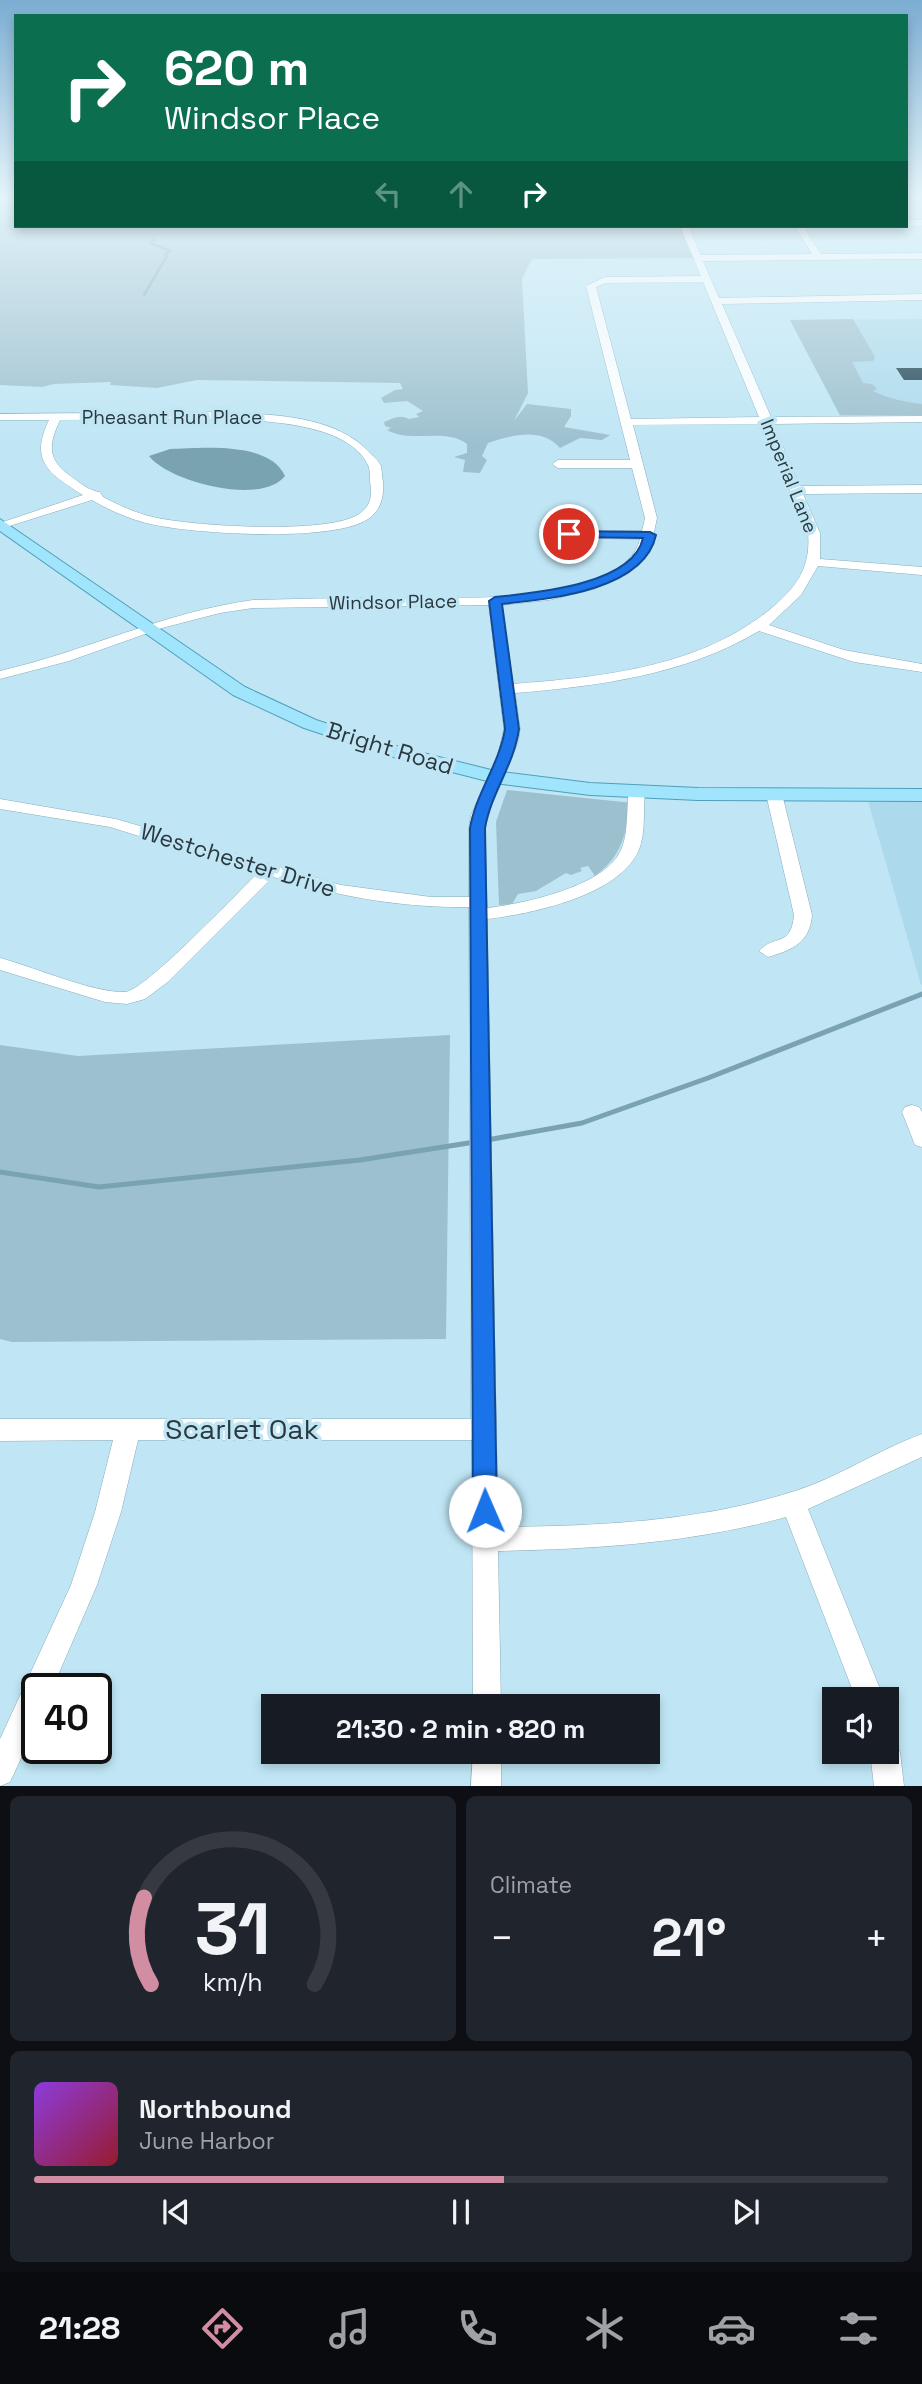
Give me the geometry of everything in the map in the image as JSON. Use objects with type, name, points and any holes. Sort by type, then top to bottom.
[{"type":"main road","name":"Bright Road","points":[[1,525],[222,681],[282,713],[374,746],[495,777],[637,792],[922,795]]},
{"type":"street","points":[[569,534],[650,535],[651,518],[590,286],[605,280],[671,279]]},
{"type":"street","name":"Imperial Lane","points":[[508,689],[573,683],[646,670],[714,649],[758,626],[795,595],[815,562],[817,548],[814,533],[706,279]]},
{"type":"street","points":[[716,301],[922,297]]},
{"type":"street","name":"Pheasant Run Place","points":[[0,417],[240,415],[290,421],[333,432],[357,445],[373,460],[378,477],[377,498],[365,516],[349,523],[215,528],[171,524],[129,513],[60,474],[47,459],[45,443],[56,417]]},
{"type":"street","points":[[625,422],[922,419]]},
{"type":"street","points":[[558,464],[637,464]]},
{"type":"street","points":[[796,489],[922,489]]},
{"type":"street","points":[[1,525],[96,495]]},
{"type":"street","name":"Windsor Place","points":[[0,676],[44,665],[147,628],[204,611],[253,604],[495,601],[555,595],[607,579],[638,559],[647,547],[650,535]]},
{"type":"street","points":[[815,562],[873,569],[922,570]]},
{"type":"street","points":[[487,1694],[478,817],[512,739],[508,689],[495,601]]},
{"type":"street","points":[[758,626],[832,653],[869,662],[922,668]]},
{"type":"street","name":"Westchester Drive","points":[[0,804],[102,820],[268,872],[356,894],[478,908],[526,909],[590,886],[612,870],[628,853],[637,792]]},
{"type":"street","points":[[768,951],[795,940],[803,928],[799,896],[774,794]]},
{"type":"street","points":[[0,964],[104,996],[127,998],[138,995],[162,977],[268,872]]},
{"type":"street","points":[[912,1112],[922,1140]]},
{"type":"street","name":"Scarlet Oak","points":[[0,1430],[484,1429]]},
{"type":"street","points":[[45,1673],[84,1585],[108,1512],[128,1430]]},
{"type":"street","points":[[485,1539],[612,1537],[675,1531],[737,1519],[793,1503],[849,1481],[922,1445]]},
{"type":"street","points":[[793,1503],[865,1687]]},
{"type":"street","points":[[0,1772],[21,1725]]},
{"type":"street","points":[[486,1786],[487,1764]]},
{"type":"street","points":[[886,1764],[889,1786]]},
{"type":"shaded area","points":[[0,279],[522,279],[528,393],[514,421],[527,404],[571,409],[571,416],[564,427],[610,435],[602,440],[580,438],[560,448],[552,441],[535,435],[507,437],[488,443],[482,456],[487,460],[480,473],[463,472],[465,460],[454,457],[467,453],[467,444],[458,439],[406,436],[387,430],[391,428],[385,426],[384,422],[397,417],[419,417],[416,414],[423,411],[407,401],[384,403],[381,398],[395,390],[403,389],[400,383],[197,380],[157,388],[110,385],[111,382],[54,384],[42,387],[0,385]]},
{"type":"shaded area","points":[[853,319],[875,357],[873,361],[852,362],[863,383],[872,384],[877,389],[873,391],[885,396],[922,404],[922,415],[840,415],[790,320]]},
{"type":"shaded area","points":[[922,319],[922,419],[842,420],[790,320]]},
{"type":"shaded area","points":[[217,448],[250,452],[277,465],[285,476],[273,485],[257,489],[216,487],[175,474],[149,456],[170,449]]},
{"type":"shaded area","points":[[507,790],[633,803],[617,852],[595,876],[588,866],[580,868],[582,871],[571,875],[566,873],[536,891],[518,894],[512,904],[499,905],[496,822]]},
{"type":"shaded area","points":[[866,794],[922,795],[922,985],[921,985]]},
{"type":"shaded area","points":[[450,1035],[446,1339],[12,1342],[0,1339],[0,1045],[78,1056]]},
{"type":"building","points":[[896,368],[922,368],[922,380],[904,380]]},
{"type":"waterway","points":[[144,295],[153,279]]},
{"type":"waterway","points":[[487,1140],[582,1123],[708,1078],[922,994]]},
{"type":"waterway","points":[[0,1172],[99,1187],[360,1160],[475,1142]]},
{"type":"route","points":[[485,1511],[477,828],[481,806],[512,739],[508,689],[495,601],[555,595],[607,579],[631,565],[644,553],[650,535],[569,534]]}]
